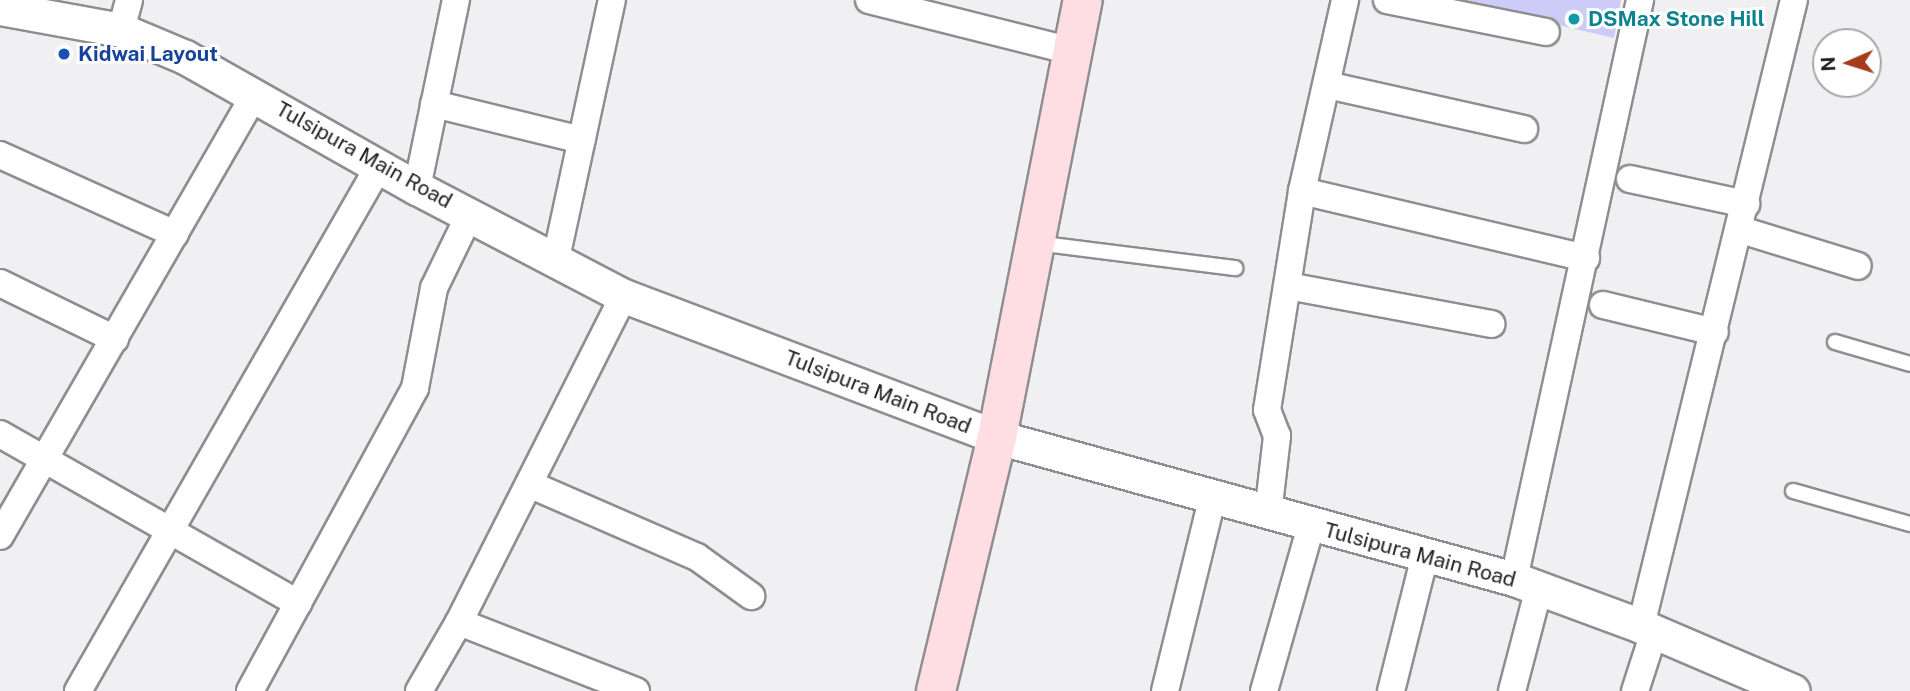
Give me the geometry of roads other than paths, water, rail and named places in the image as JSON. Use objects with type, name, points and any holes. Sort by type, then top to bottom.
[{"type":"main road","points":[[936,691],[997,437],[1083,0]]},
{"type":"street","points":[[417,188],[456,0]]},
{"type":"street","points":[[555,262],[612,0]]},
{"type":"street","points":[[869,0],[1072,51]]},
{"type":"street","points":[[1268,514],[1278,436],[1267,410],[1302,191],[1345,0]]},
{"type":"street","points":[[1387,0],[1546,33]]},
{"type":"street","points":[[1512,691],[1527,584],[1586,258],[1640,0]]},
{"type":"street","points":[[1635,691],[1715,332],[1794,0]]},
{"type":"street","name":"Tulsipura Main Road","points":[[3,5],[125,15],[417,188],[624,296],[997,437],[1212,500],[1527,584],[1647,629],[1777,688]]},
{"type":"street","points":[[1327,85],[1524,128]]},
{"type":"street","points":[[0,536],[255,94]]},
{"type":"street","points":[[434,104],[582,140]]},
{"type":"street","points":[[0,155],[175,234]]},
{"type":"street","points":[[78,691],[171,534],[379,166]]},
{"type":"street","points":[[1630,179],[1746,204]]},
{"type":"street","points":[[1302,191],[1586,258]]},
{"type":"street","points":[[250,691],[415,388],[434,288],[470,214]]},
{"type":"street","points":[[1741,230],[1858,266]]},
{"type":"street","points":[[0,283],[115,339]]},
{"type":"street","points":[[1288,286],[1491,324]]},
{"type":"street","points":[[419,691],[459,622],[624,296]]},
{"type":"street","points":[[1603,305],[1715,332]]},
{"type":"street","points":[[0,434],[171,534],[298,603]]},
{"type":"street","points":[[529,484],[697,557],[751,596]]},
{"type":"street","points":[[1165,691],[1212,500]]},
{"type":"street","points":[[1264,691],[1311,526]]},
{"type":"street","points":[[1391,691],[1426,555]]},
{"type":"street","points":[[459,622],[636,691]]},
{"type":"lane","points":[[1035,243],[1235,268]]},
{"type":"lane","points":[[1835,342],[1910,364]]},
{"type":"lane","points":[[1793,491],[1910,524]]},
{"type":"place","name":"DSMax Stone Hill","points":[[1574,19]]},
{"type":"place","name":"Kidwai Layout","points":[[64,54]]}]
